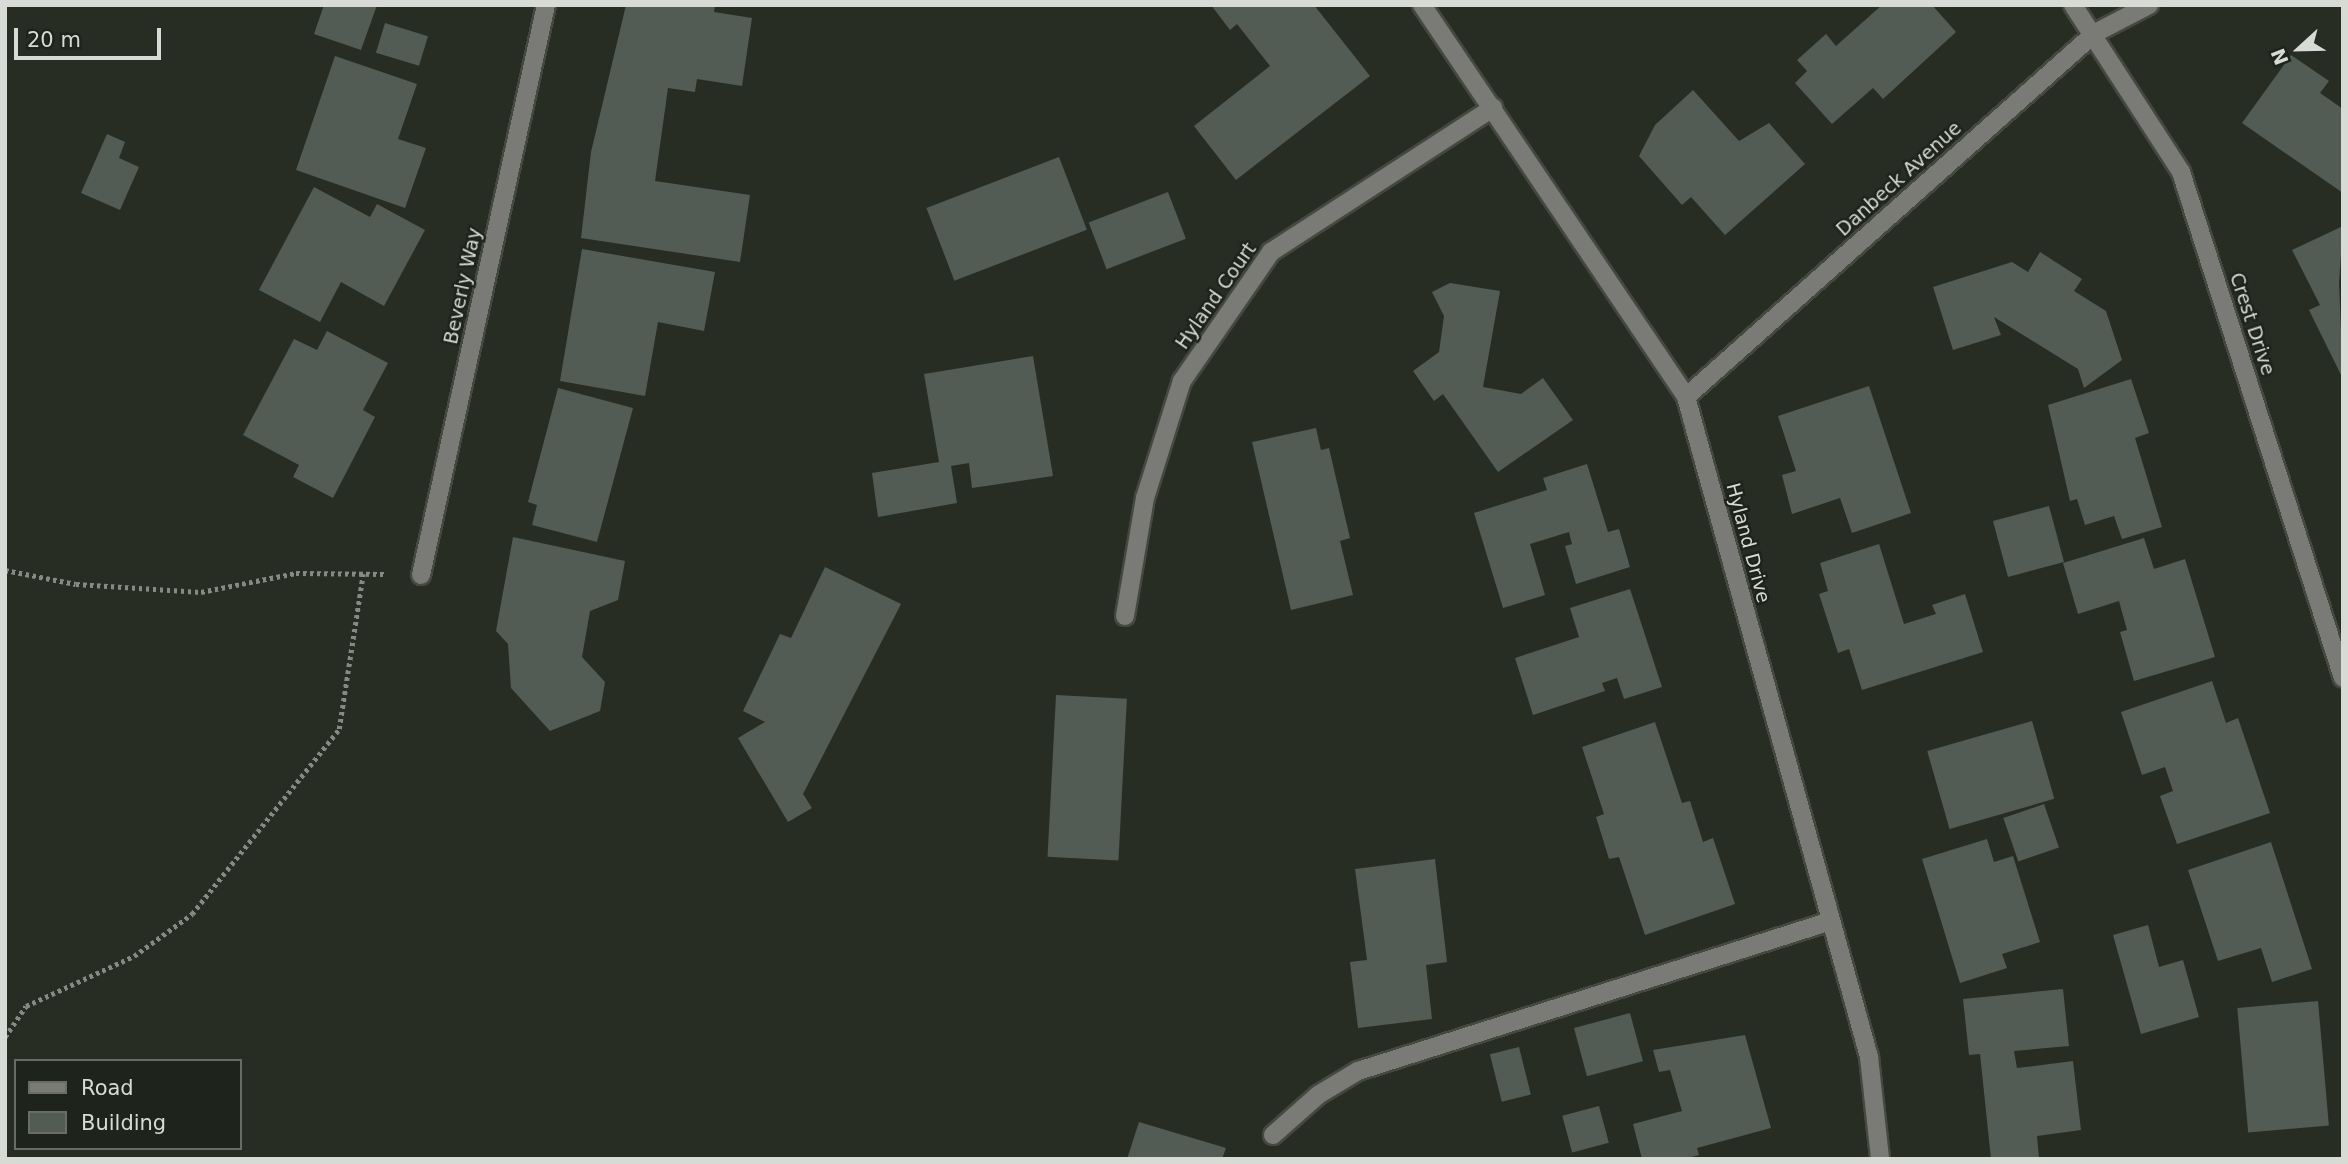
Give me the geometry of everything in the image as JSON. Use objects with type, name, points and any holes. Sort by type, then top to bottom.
[{"type":"street","name":"Beverly Way","points":[[421,575],[546,5]]},
{"type":"street","name":"Hyland Drive","points":[[1422,5],[1686,397],[1869,1057],[1880,1159]]},
{"type":"street","name":"Crest Drive","points":[[2073,5],[2095,33],[2182,172],[2343,678]]},
{"type":"street","name":"Danbeck Avenue","points":[[1686,397],[2095,33],[2149,5]]},
{"type":"street","name":"Hyland Court","points":[[1125,616],[1145,498],[1182,382],[1271,252],[1493,107]]},
{"type":"street","points":[[1273,1135],[1318,1095],[1358,1071],[1830,920]]},
{"type":"path","points":[[5,570],[76,584],[201,592],[296,573],[421,575]]},
{"type":"path","points":[[5,1037],[26,1006],[134,956],[192,915],[340,729],[363,574]]},
{"type":"building","points":[[324,5],[377,5],[361,50],[314,34]]},
{"type":"building","points":[[626,5],[715,5],[714,12],[752,18],[742,86],[697,79],[695,92],[668,88],[655,181],[750,195],[740,262],[581,238],[591,152]]},
{"type":"building","points":[[1211,5],[1314,5],[1370,76],[1236,180],[1194,126],[1270,66],[1237,24],[1230,30]]},
{"type":"building","points":[[1882,5],[1932,5],[1956,32],[1883,99],[1873,88],[1832,124],[1795,83],[1807,71],[1797,60],[1826,34],[1836,46]]},
{"type":"building","points":[[385,23],[428,36],[419,66],[376,53]]},
{"type":"building","points":[[2291,55],[2329,81],[2320,93],[2343,109],[2343,193],[2242,123]]},
{"type":"building","points":[[335,56],[417,84],[398,139],[426,148],[405,208],[296,170]]},
{"type":"building","points":[[1693,90],[1739,141],[1769,123],[1805,164],[1725,235],[1691,197],[1682,205],[1639,156],[1655,125]]},
{"type":"building","points":[[107,134],[125,142],[119,158],[139,167],[120,210],[81,193]]},
{"type":"building","points":[[1059,157],[1087,230],[954,281],[926,208]]},
{"type":"building","points":[[314,187],[370,217],[377,204],[425,230],[384,306],[341,282],[320,322],[259,290]]},
{"type":"building","points":[[1168,192],[1186,239],[1107,269],[1089,222]]},
{"type":"building","points":[[2343,226],[2339,283],[2343,379],[2309,310],[2320,305],[2292,250]]},
{"type":"building","points":[[582,249],[715,272],[704,331],[658,322],[645,396],[560,381]]},
{"type":"building","points":[[2040,252],[2082,279],[2074,291],[2106,311],[2122,360],[2084,388],[2078,369],[1994,317],[2001,335],[1953,350],[1933,287],[2012,262],[2028,272]]},
{"type":"building","points":[[1450,283],[1500,291],[1483,387],[1521,394],[1543,378],[1573,420],[1498,472],[1443,394],[1434,401],[1413,371],[1439,352],[1444,316],[1432,292]]},
{"type":"building","points":[[327,331],[388,363],[363,410],[375,417],[333,498],[293,477],[299,465],[243,435],[294,339],[317,350]]},
{"type":"building","points":[[1033,356],[1053,476],[972,488],[969,463],[951,466],[957,503],[878,517],[872,473],[939,462],[924,374]]},
{"type":"building","points":[[2131,379],[2149,433],[2135,438],[2162,527],[2122,539],[2114,516],[2085,525],[2077,499],[2070,501],[2048,405]]},
{"type":"building","points":[[1869,386],[1911,513],[1852,533],[1840,498],[1792,514],[1782,475],[1796,471],[1778,416]]},
{"type":"building","points":[[558,388],[633,408],[597,542],[532,525],[537,505],[528,502]]},
{"type":"building","points":[[1316,428],[1321,450],[1329,448],[1350,538],[1340,541],[1353,595],[1291,610],[1252,442]]},
{"type":"building","points":[[1587,464],[1608,532],[1619,529],[1630,567],[1576,584],[1565,546],[1572,544],[1569,532],[1530,544],[1545,595],[1503,608],[1474,513],[1547,490],[1543,478]]},
{"type":"building","points":[[2049,506],[2064,562],[2008,577],[1993,521]]},
{"type":"building","points":[[513,537],[625,561],[618,600],[590,611],[582,657],[605,682],[600,711],[550,731],[511,688],[508,644],[496,631]]},
{"type":"building","points":[[2144,538],[2154,569],[2185,559],[2215,657],[2134,681],[2120,632],[2127,630],[2119,601],[2078,614],[2063,563]]},
{"type":"building","points":[[1879,544],[1904,624],[1936,614],[1932,605],[1965,594],[1983,652],[1862,690],[1849,649],[1838,653],[1819,594],[1828,591],[1820,563]]},
{"type":"building","points":[[825,567],[901,604],[803,794],[812,808],[788,822],[738,738],[765,722],[743,711],[780,634],[791,638]]},
{"type":"building","points":[[1630,589],[1662,687],[1624,699],[1617,678],[1602,683],[1605,691],[1533,715],[1515,658],[1579,637],[1570,608]]},
{"type":"building","points":[[2212,681],[2226,723],[2238,718],[2270,813],[2177,844],[2160,796],[2173,791],[2165,767],[2142,775],[2121,712]]},
{"type":"building","points":[[1056,695],[1127,699],[1118,860],[1048,857]]},
{"type":"building","points":[[2032,721],[2054,799],[1950,829],[1927,751]]},
{"type":"building","points":[[1655,722],[1682,803],[1690,801],[1703,842],[1713,838],[1735,904],[1645,935],[1619,857],[1609,859],[1596,817],[1604,814],[1582,747]]},
{"type":"building","points":[[2044,804],[2059,847],[2018,861],[2003,818]]},
{"type":"building","points":[[1987,839],[1994,862],[2013,856],[2040,942],[2002,954],[2007,968],[1960,983],[1922,859]]},
{"type":"building","points":[[2271,842],[2312,969],[2272,982],[2261,948],[2218,961],[2188,870]]},
{"type":"building","points":[[1435,859],[1447,962],[1426,965],[1432,1019],[1358,1028],[1350,962],[1367,960],[1355,869]]},
{"type":"building","points":[[2148,925],[2159,967],[2183,960],[2199,1017],[2141,1034],[2113,935]]},
{"type":"building","points":[[2063,989],[2069,1046],[2014,1051],[2017,1068],[2073,1061],[2081,1130],[2037,1136],[2039,1158],[1991,1159],[1980,1054],[1969,1055],[1963,999]]},
{"type":"building","points":[[2318,1001],[2329,1126],[2248,1133],[2237,1008]]},
{"type":"building","points":[[1630,1013],[1643,1061],[1587,1076],[1574,1028]]},
{"type":"building","points":[[1745,1035],[1771,1128],[1697,1148],[1699,1155],[1684,1159],[1642,1159],[1633,1124],[1682,1111],[1670,1070],[1659,1072],[1653,1050]]},
{"type":"building","points":[[1519,1047],[1531,1095],[1502,1102],[1490,1054]]},
{"type":"building","points":[[1599,1106],[1609,1143],[1572,1153],[1562,1116]]},
{"type":"building","points":[[1139,1122],[1226,1148],[1222,1159],[1127,1159]]}]
